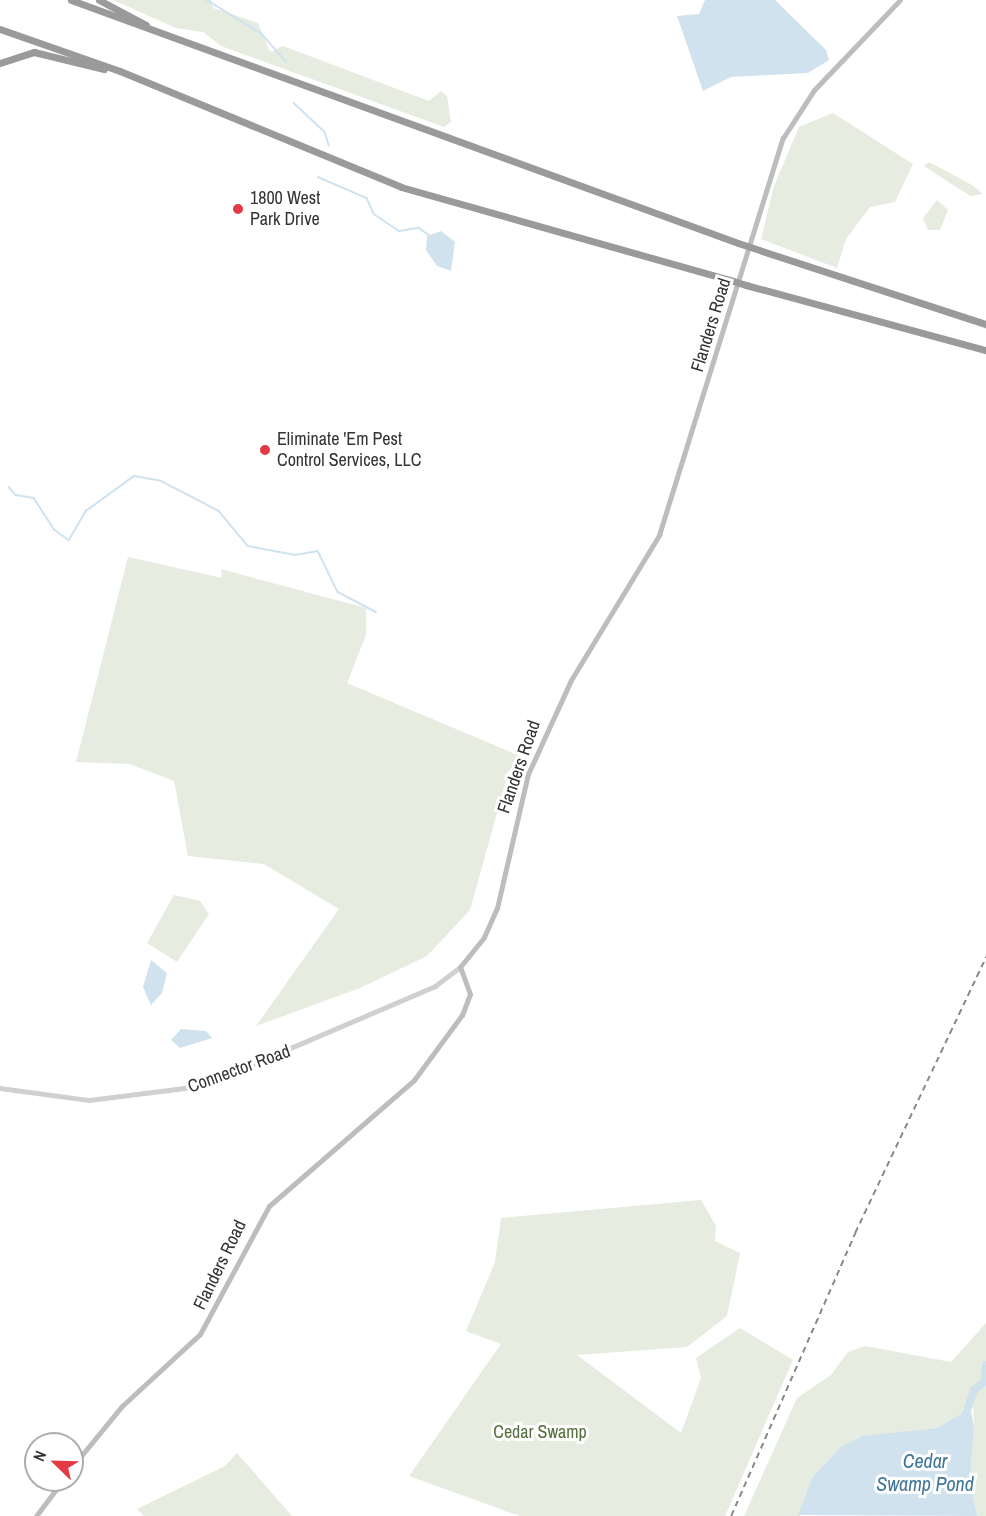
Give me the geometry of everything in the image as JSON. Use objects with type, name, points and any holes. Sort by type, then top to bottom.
[{"type":"highway","points":[[70,0],[738,243],[986,324]]},
{"type":"highway","points":[[99,0],[190,45]]},
{"type":"highway","points":[[0,29],[137,77],[402,187],[746,285],[986,350]]},
{"type":"highway","points":[[0,63],[16,54],[39,52],[137,77]]},
{"type":"main road","name":"Flanders Road","points":[[84,1452],[122,1406],[200,1334],[252,1230],[275,1199],[433,1059],[469,999],[460,967],[484,937],[497,908],[519,803],[549,723],[659,535],[783,138],[809,96],[900,0]]},
{"type":"main road","points":[[36,1516],[54,1492]]},
{"type":"street","name":"Connector Road","points":[[0,1088],[89,1100],[194,1088],[300,1047],[435,986],[460,967]]},
{"type":"green space","points":[[113,0],[211,0],[213,8],[258,23],[270,52],[283,46],[429,101],[441,91],[447,96],[451,122],[444,127],[221,46],[203,32],[176,28]]},
{"type":"green space","points":[[833,113],[913,164],[895,202],[870,207],[846,239],[837,268],[761,239],[774,186],[799,127]]},
{"type":"green space","points":[[929,162],[972,185],[983,194],[971,196],[924,166]]},
{"type":"green space","points":[[937,200],[948,210],[940,230],[928,230],[923,218]]},
{"type":"green space","points":[[128,557],[222,578],[221,569],[366,608],[366,635],[347,683],[527,759],[519,773],[509,770],[470,910],[427,956],[360,988],[256,1026],[339,909],[264,864],[188,856],[174,781],[130,764],[76,762]]},
{"type":"green space","points":[[174,895],[200,901],[209,914],[177,962],[147,943]]},
{"type":"green space","name":"Cedar Swamp","points":[[701,1200],[716,1226],[715,1241],[740,1253],[727,1316],[687,1347],[577,1355],[681,1433],[701,1378],[696,1358],[740,1328],[793,1360],[725,1516],[520,1516],[409,1476],[501,1344],[466,1331],[495,1262],[501,1218]]},
{"type":"green space","points":[[986,1323],[986,1516],[977,1516],[970,1480],[974,1427],[973,1401],[968,1401],[961,1414],[937,1428],[859,1437],[838,1450],[813,1476],[800,1516],[744,1516],[797,1398],[831,1375],[848,1352],[865,1346],[951,1362]]},
{"type":"green space","points":[[237,1453],[292,1516],[144,1516],[137,1509],[225,1466]]},
{"type":"water","points":[[705,0],[775,0],[826,50],[829,60],[808,73],[731,77],[703,91],[677,16],[699,14]]},
{"type":"water","points":[[441,231],[455,242],[451,271],[437,266],[426,250],[427,236]]},
{"type":"water","points":[[151,960],[167,973],[162,993],[151,1005],[143,987]]},
{"type":"water","points":[[181,1029],[206,1031],[212,1038],[180,1048],[171,1040]]},
{"type":"water","name":"Cedar Swamp Pond","points":[[969,1400],[974,1427],[970,1480],[977,1516],[798,1515],[813,1476],[841,1447],[862,1436],[937,1428],[961,1414]]},
{"type":"waterway","points":[[207,0],[262,34],[286,62]]},
{"type":"waterway","points":[[294,103],[325,132],[329,145]]},
{"type":"waterway","points":[[318,177],[367,198],[374,214],[399,231],[419,228],[429,235]]},
{"type":"waterway","points":[[9,487],[16,495],[34,498],[55,530],[69,540],[86,511],[134,476],[161,481],[219,511],[248,546],[295,555],[318,551],[338,592],[376,612]]},
{"type":"waterway","points":[[968,1408],[974,1390],[984,1382],[986,1365]]},
{"type":"railway","points":[[731,1516],[855,1233],[986,957]]},
{"type":"place","name":"1800 West Park Drive","points":[[238,209]]},
{"type":"place","name":"Eliminate 'Em Pest Control Services, LLC","points":[[265,450]]}]
